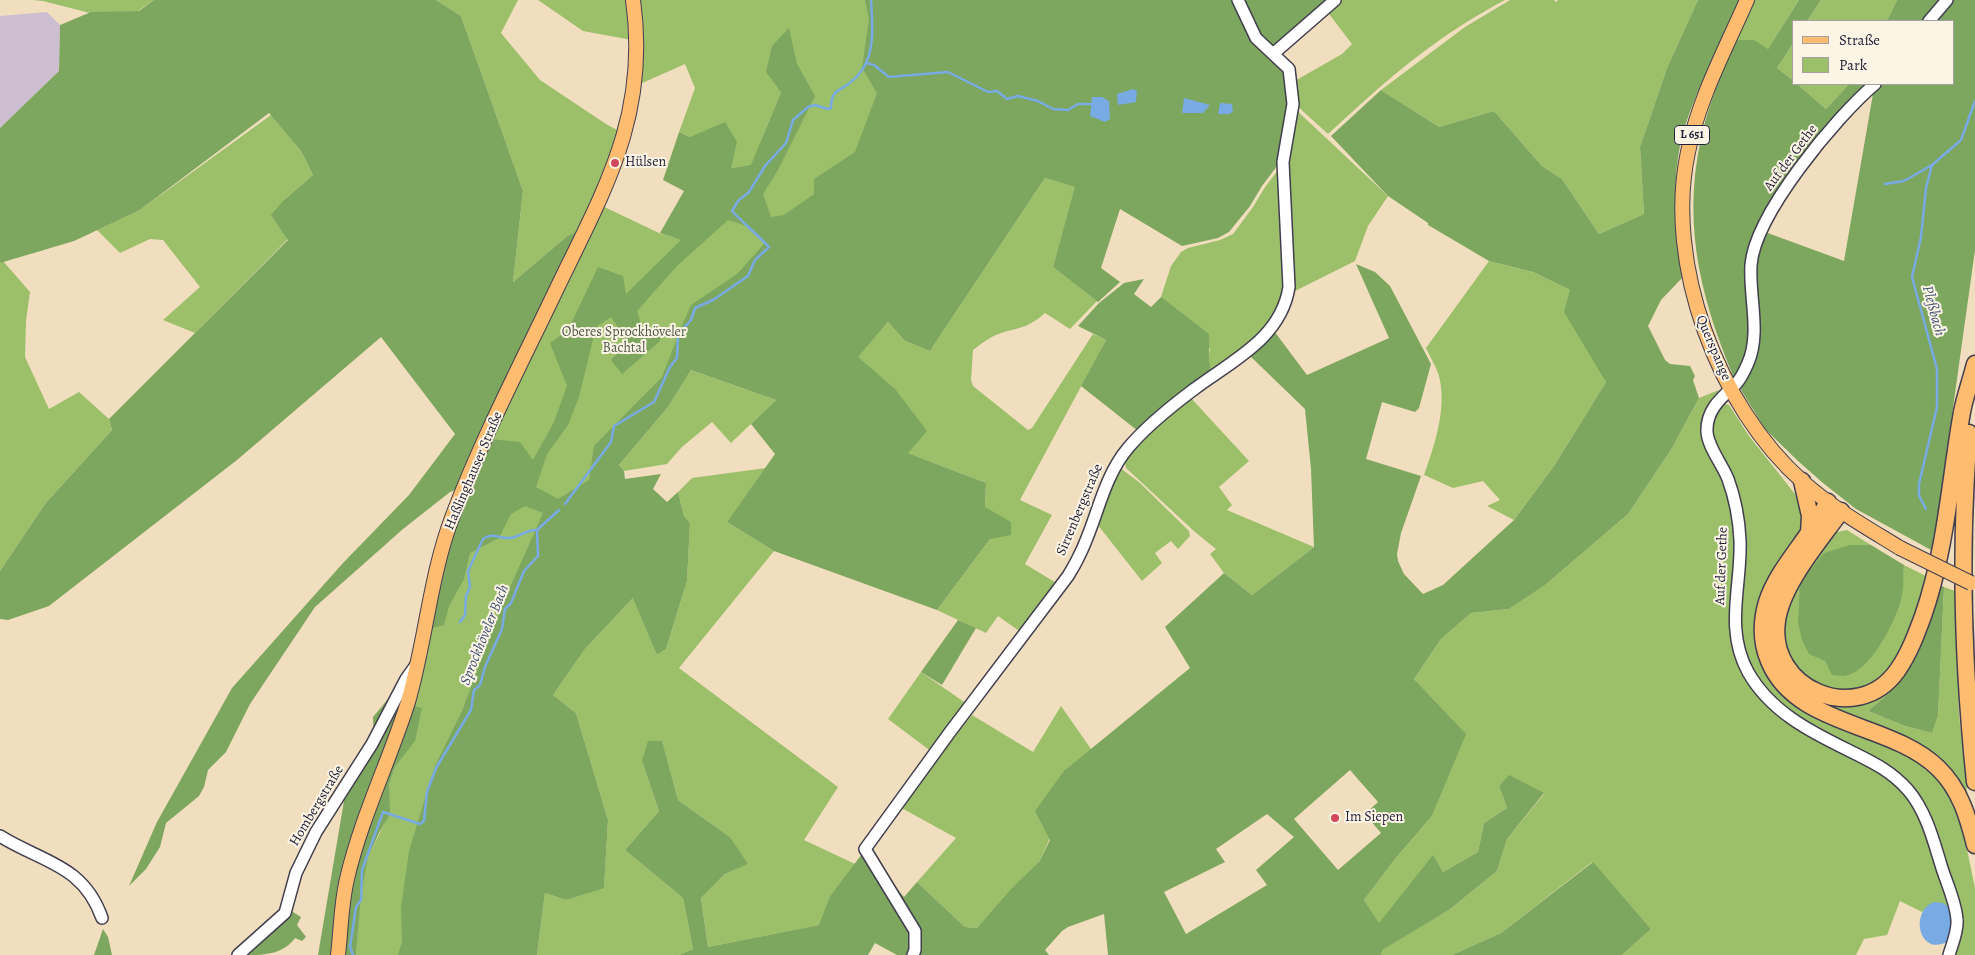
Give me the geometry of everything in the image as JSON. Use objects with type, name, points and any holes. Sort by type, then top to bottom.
[{"type":"highway","points":[[1835,507],[1790,585],[1779,610],[1776,629],[1780,653],[1793,676],[1814,691],[1843,699],[1868,694],[1886,683],[1898,670],[1913,643],[1930,596],[1941,554],[1963,410],[1975,364]]},
{"type":"highway","points":[[1975,374],[1967,465],[1963,588],[1970,729],[1975,782]]},
{"type":"highway","points":[[1802,481],[1810,516],[1809,533]]},
{"type":"highway","points":[[1835,507],[1809,533],[1775,582],[1763,617],[1762,633],[1764,650],[1770,665],[1782,684],[1813,707],[1910,748],[1938,768],[1952,785],[1965,808],[1975,845]]},
{"type":"main road","name":"Haßlinghauser Straße","points":[[338,955],[346,880],[374,791],[408,702],[443,544],[474,465],[599,202],[626,133],[634,93],[637,55],[633,0]]},
{"type":"main road","name":"Querspange","points":[[1747,0],[1698,113],[1688,153],[1682,196],[1683,224],[1694,299],[1706,335],[1730,388],[1755,430],[1802,481],[1835,507],[1900,548],[1975,585]]},
{"type":"street","name":"Sirrenbergstraße","points":[[913,955],[915,950],[915,931],[865,848],[1068,576],[1080,556],[1116,464],[1128,447],[1192,391],[1249,351],[1265,337],[1284,307],[1289,287],[1284,162],[1293,104],[1289,69],[1256,38],[1238,0]]},
{"type":"street","points":[[1273,54],[1335,0]]},
{"type":"street","points":[[1931,20],[1947,0]]},
{"type":"street","name":"Auf der Gethe","points":[[1874,85],[1850,106],[1811,156],[1775,205],[1761,232],[1751,263],[1754,346],[1737,383],[1730,388],[1712,409],[1707,430],[1708,438],[1728,480],[1737,514],[1740,565],[1735,597],[1736,631],[1743,660],[1755,683],[1778,709],[1808,729],[1887,769],[1910,792],[1929,825],[1955,912],[1956,930],[1949,955]]},
{"type":"street","name":"Hombergstraße","points":[[238,955],[285,913],[296,873],[316,832],[367,752],[406,679],[417,664]]},
{"type":"street","points":[[0,836],[59,864],[91,895],[98,905],[102,918]]},
{"type":"shaded area","points":[[47,12],[60,25],[59,71],[0,128],[0,16]]},
{"type":"green space","points":[[33,0],[154,0],[138,11],[90,13]]},
{"type":"green space","points":[[154,0],[436,0],[461,16],[523,191],[513,282],[566,237],[581,230],[460,488],[450,492],[403,529],[315,607],[250,704],[226,752],[208,770],[204,787],[199,796],[166,823],[160,847],[146,869],[129,886],[157,822],[232,688],[343,563],[409,495],[455,434],[381,337],[237,460],[49,606],[8,620],[0,619],[0,571],[45,504],[112,430],[109,419],[288,240],[271,215],[284,200],[313,175],[301,151],[269,113],[140,210],[74,241],[0,263],[0,128],[59,71],[60,25],[91,12],[139,11]]},
{"type":"green space","name":"Oberes Sprockhöveler Bachtal","points":[[436,0],[518,0],[501,33],[540,80],[621,132],[594,202],[659,233],[679,239],[746,166],[731,168],[690,137],[679,132],[695,88],[685,64],[640,84],[643,35],[638,0],[890,0],[915,86],[618,453],[410,955],[356,955],[360,894],[368,858],[385,822],[389,785],[395,767],[406,752],[421,708],[410,705],[428,629],[489,439],[566,237],[513,282],[523,191],[461,16]],"holes":[[[783,84],[776,115],[760,143]]]},
{"type":"green space","points":[[538,0],[626,0],[632,40],[583,31]]},
{"type":"green space","points":[[865,0],[1237,0],[1255,40],[1288,71],[1291,102],[1280,162],[1250,206],[1229,232],[1218,238],[1182,246],[1120,209],[1101,268],[1120,282],[1098,302],[1053,267],[1075,187],[1045,178],[930,351],[905,341],[888,322],[858,357],[895,389],[927,431],[908,453],[986,483],[985,507],[1011,522],[1011,535],[990,539],[937,610],[774,551],[727,522],[775,454],[751,424],[776,400],[691,370],[668,407],[619,465],[624,471],[625,479],[661,474],[653,489],[667,502],[678,492],[684,516],[690,523],[687,581],[666,649],[657,655],[633,598],[585,649],[553,695],[576,713],[608,820],[604,888],[566,900],[545,893],[537,955],[398,955],[402,942],[401,908],[409,851],[435,766],[462,711],[500,610],[543,513],[525,506],[511,514],[499,538],[470,553],[464,579],[449,606],[444,625],[428,629],[447,546],[489,439],[520,442],[533,460],[554,422],[567,386],[550,343],[568,330],[598,267],[623,276],[626,294],[681,240],[660,233],[684,191],[663,180],[679,132],[690,137],[725,122],[737,142],[731,168],[751,165],[781,92],[766,72],[772,46],[789,28],[797,64],[815,96],[778,170],[763,194],[771,217],[784,215],[814,194],[814,179],[855,152],[877,93],[862,68],[869,19]],"holes":[[[728,220],[750,227],[764,244],[737,274],[691,305],[662,377],[594,446],[589,480],[558,499],[536,487],[547,454],[568,425],[579,397],[596,327],[611,317],[628,342],[611,360],[622,374],[659,342],[662,334],[645,336],[637,311],[677,266]]]},
{"type":"green space","points":[[1240,0],[1334,0],[1273,53],[1259,38]]},
{"type":"green space","points":[[1337,0],[1505,0],[1467,22],[1426,50],[1328,134],[1295,104],[1293,82],[1342,54],[1352,44],[1326,10]]},
{"type":"green space","points":[[1510,0],[1554,0],[1556,2],[1558,0],[1698,0],[1667,68],[1640,147],[1644,214],[1599,234],[1562,179],[1542,166],[1494,111],[1439,127],[1381,90],[1465,27]]},
{"type":"green space","points":[[1698,0],[1740,0],[1700,87],[1681,141],[1675,192],[1676,227],[1682,278],[1661,300],[1648,326],[1665,360],[1670,364],[1690,366],[1695,376],[1693,380],[1699,398],[1672,448],[1628,514],[1544,586],[1509,609],[1471,613],[1441,639],[1414,679],[1466,734],[1432,816],[1395,859],[1364,900],[1379,923],[1433,855],[1443,872],[1478,852],[1484,823],[1507,808],[1499,786],[1509,775],[1544,793],[1507,839],[1497,871],[1449,910],[1382,950],[1381,955],[1108,955],[1104,914],[1062,931],[1045,950],[1049,955],[897,955],[875,943],[868,955],[679,955],[693,949],[683,898],[625,850],[659,811],[642,761],[648,741],[662,741],[678,800],[730,837],[748,864],[725,874],[701,898],[708,947],[819,925],[830,896],[865,850],[904,897],[917,882],[965,927],[977,928],[1013,887],[1039,862],[1050,840],[1035,811],[1064,771],[1190,668],[1165,627],[1224,573],[1252,595],[1314,547],[1311,469],[1305,409],[1249,355],[1274,331],[1307,375],[1389,338],[1356,264],[1375,272],[1390,286],[1431,364],[1419,408],[1415,412],[1382,402],[1366,459],[1421,476],[1401,533],[1397,554],[1398,561],[1404,574],[1423,594],[1443,585],[1514,520],[1554,466],[1606,382],[1564,312],[1570,290],[1533,272],[1489,261],[1428,225],[1428,223],[1388,196],[1331,136],[1381,90],[1439,127],[1494,111],[1542,166],[1562,179],[1599,234],[1644,214],[1640,147],[1667,68]],"holes":[[[1350,770],[1378,802],[1365,814],[1381,833],[1338,870],[1294,819]],[[1267,814],[1294,837],[1256,870],[1267,885],[1186,934],[1164,892],[1225,862],[1216,849]]]},
{"type":"green space","points":[[1755,0],[1799,0],[1768,49],[1735,40]]},
{"type":"green space","points":[[1799,0],[1821,0],[1808,20],[1792,20],[1792,45],[1777,68],[1792,79],[1792,85],[1798,85],[1826,109],[1848,85],[1871,85],[1849,105],[1760,230],[1746,362],[1734,378],[1721,346],[1702,284],[1694,221],[1694,189],[1705,122],[1735,40],[1754,40],[1768,49]]},
{"type":"green space","points":[[1821,0],[1897,0],[1887,20],[1808,20]]},
{"type":"green space","points":[[1897,0],[1944,0],[1928,20],[1887,20]]},
{"type":"green space","points":[[1951,0],[1975,0],[1975,250],[1933,551],[1856,509],[1823,483],[1765,429],[1741,390],[1755,294],[1756,263],[1765,232],[1844,261],[1874,88],[1877,85],[1955,85],[1955,20],[1934,20]]},
{"type":"green space","points":[[1792,45],[1792,79],[1777,68]]},
{"type":"green space","points":[[1798,85],[1848,85],[1826,109]]},
{"type":"green space","points":[[1294,108],[1388,196],[1368,226],[1355,261],[1291,293],[1286,162]]},
{"type":"green space","points":[[271,115],[301,151],[313,175],[284,200],[288,239],[195,333],[163,320],[200,287],[163,240],[150,239],[120,253],[97,230],[140,210]]},
{"type":"green space","points":[[1282,165],[1286,290],[1268,327],[1244,350],[1211,370],[1207,359],[1210,349],[1161,297],[1171,266],[1181,252],[1188,248],[1220,240],[1233,234]]},
{"type":"green space","points":[[1045,178],[1076,187],[1053,267],[1097,301],[1070,329],[1045,313],[1029,324],[993,336],[973,350],[971,380],[973,386],[1028,430],[1032,428],[1093,334],[1106,340],[1020,500],[1052,515],[1025,564],[1058,584],[1022,633],[998,616],[986,633],[937,610],[990,539],[985,507],[986,483],[908,453],[857,357],[888,322],[905,341],[930,351]]},
{"type":"green space","points":[[3,261],[30,292],[26,321],[25,357],[49,409],[79,392],[109,419],[112,430],[45,504],[0,571],[0,263]]},
{"type":"green space","points":[[1489,261],[1533,272],[1570,290],[1606,382],[1554,466],[1514,520],[1487,506],[1500,500],[1483,481],[1453,488],[1424,475],[1439,426],[1442,401],[1439,376],[1426,348]]},
{"type":"green space","points":[[1144,279],[1134,294],[1151,307],[1161,297],[1209,334],[1211,370],[1188,387],[1138,431],[1081,386],[1106,340],[1078,326],[1099,303],[1124,283]]},
{"type":"green space","points":[[691,370],[776,400],[731,443],[712,422],[682,447],[667,464],[624,471],[619,465],[668,407]]},
{"type":"green space","points":[[1719,390],[1708,408],[1703,433],[1727,487],[1734,514],[1737,541],[1732,601],[1732,641],[1746,674],[1768,704],[1793,722],[1794,716],[1775,701],[1760,683],[1748,663],[1740,640],[1737,610],[1742,544],[1740,512],[1721,455],[1712,440],[1710,432],[1712,418],[1722,403],[1729,405],[1749,436],[1795,494],[1803,509],[1804,520],[1801,528],[1776,564],[1763,589],[1755,635],[1764,667],[1773,682],[1801,706],[1823,719],[1906,751],[1930,767],[1949,790],[1960,816],[1975,888],[1975,955],[1951,955],[1957,933],[1958,916],[1948,877],[1943,879],[1951,909],[1943,904],[1936,903],[1922,912],[1900,901],[1887,935],[1864,939],[1856,955],[1622,955],[1651,929],[1592,862],[1501,933],[1452,955],[1381,955],[1381,950],[1449,910],[1497,871],[1507,839],[1544,794],[1509,776],[1499,786],[1507,808],[1484,823],[1478,852],[1443,872],[1433,856],[1379,924],[1364,900],[1395,859],[1432,816],[1465,734],[1414,679],[1441,639],[1471,613],[1509,609],[1544,586],[1628,514],[1672,448],[1699,398]]},
{"type":"green space","points":[[1191,398],[1249,461],[1219,487],[1232,505],[1227,510],[1314,547],[1252,595],[1224,573],[1210,554],[1216,549],[1126,468],[1125,460],[1159,425]]},
{"type":"green space","points":[[1119,467],[1140,483],[1189,531],[1190,536],[1178,549],[1171,541],[1155,553],[1162,563],[1142,581],[1097,524]]},
{"type":"green space","points":[[766,468],[727,522],[774,551],[679,668],[838,787],[804,840],[855,864],[830,896],[820,925],[708,947],[701,898],[725,874],[747,864],[730,837],[678,800],[662,742],[642,761],[659,811],[625,850],[683,898],[693,949],[679,955],[537,955],[545,893],[566,900],[604,887],[608,820],[576,713],[553,695],[585,649],[634,597],[657,655],[666,649],[687,581],[690,523],[684,516],[678,492],[692,478]]},
{"type":"green space","points":[[1824,520],[1826,522],[1786,578],[1775,603],[1771,639],[1776,658],[1786,675],[1800,689],[1817,698],[1836,702],[1856,701],[1882,690],[1895,677],[1909,656],[1897,686],[1868,711],[1905,726],[1932,733],[1938,716],[1944,587],[1955,591],[1959,715],[1969,809],[1956,783],[1932,757],[1902,740],[1813,703],[1787,684],[1774,666],[1765,637],[1769,607],[1778,583],[1786,570]]},
{"type":"green space","points":[[1847,530],[1871,545],[1850,545],[1825,661],[1833,675],[1901,598],[1904,565],[1928,577],[1909,630],[1888,671],[1871,684],[1854,690],[1827,689],[1796,670],[1781,632],[1790,594],[1833,533]]},
{"type":"green space","points":[[1850,545],[1871,545],[1904,565],[1903,591],[1893,621],[1872,656],[1854,673],[1844,676],[1832,675],[1825,661],[1809,654],[1802,640],[1798,622],[1800,583],[1824,553]]},
{"type":"green space","points":[[1936,583],[1944,587],[1938,716],[1932,733],[1905,726],[1868,711],[1897,686]]},
{"type":"green space","points":[[958,620],[976,628],[942,685],[921,672]]},
{"type":"green space","points":[[921,672],[967,704],[932,752],[888,719]]},
{"type":"green space","points":[[388,699],[422,708],[415,741],[395,767],[389,785],[390,814],[368,858],[361,894],[356,955],[318,955],[346,789],[374,744],[373,717]]},
{"type":"green space","points":[[1061,706],[1091,749],[1039,862],[977,928],[965,927],[917,882],[956,838],[898,806],[972,715],[1033,752]]},
{"type":"green space","points":[[1593,862],[1651,929],[1622,955],[1452,955],[1501,933]]},
{"type":"green space","points":[[293,912],[301,917],[297,925],[306,937],[302,941],[295,938],[286,947],[269,954],[250,955],[247,953],[287,913]]},
{"type":"green space","points":[[103,929],[108,937],[112,955],[94,955]]},
{"type":"water","points":[[1133,89],[1137,91],[1136,102],[1118,105],[1117,94]]},
{"type":"water","points":[[1092,97],[1102,97],[1109,101],[1110,119],[1105,122],[1090,116]]},
{"type":"water","points":[[1184,98],[1210,105],[1203,113],[1182,113]]},
{"type":"water","points":[[1220,103],[1232,104],[1233,111],[1230,114],[1218,114]]},
{"type":"water","points":[[1935,902],[1943,903],[1951,909],[1955,928],[1947,942],[1937,945],[1931,944],[1926,940],[1920,928],[1921,915],[1924,909]]},
{"type":"waterway","name":"Sprockhöveler Bach","points":[[565,504],[611,442],[614,426],[654,402],[670,367],[677,358],[678,337],[691,320],[695,308],[713,300],[748,276],[755,260],[769,247],[732,211],[738,201],[749,192],[765,166],[786,143],[793,120],[808,107],[815,105],[828,109],[831,108],[831,101],[835,93],[857,77],[865,65],[872,42],[871,0]]},
{"type":"waterway","points":[[866,63],[874,65],[889,77],[948,72],[988,92],[997,91],[1007,99],[1018,96],[1038,101],[1053,109],[1068,110],[1078,104],[1091,104]]},
{"type":"waterway","name":"Pleßbach","points":[[1926,509],[1919,496],[1919,484],[1937,407],[1937,369],[1912,277],[1921,237],[1926,188],[1932,165],[1961,140],[1975,101]]},
{"type":"waterway","points":[[1885,184],[1904,181],[1932,165]]},
{"type":"waterway","name":"Sprockhöveler Bach","points":[[353,955],[350,947],[356,907],[361,900],[362,870],[383,812],[420,824],[424,821],[427,792],[436,768],[471,710],[474,690],[480,685],[485,667],[502,629],[505,609],[511,603],[524,571],[538,556],[537,530],[559,510]]},
{"type":"waterway","points":[[460,622],[465,615],[466,596],[470,587],[468,571],[483,539],[490,536],[510,538],[537,530]]},
{"type":"place","name":"Hülsen","points":[[615,163]]},
{"type":"place","name":"Im Siepen","points":[[1335,818]]}]
